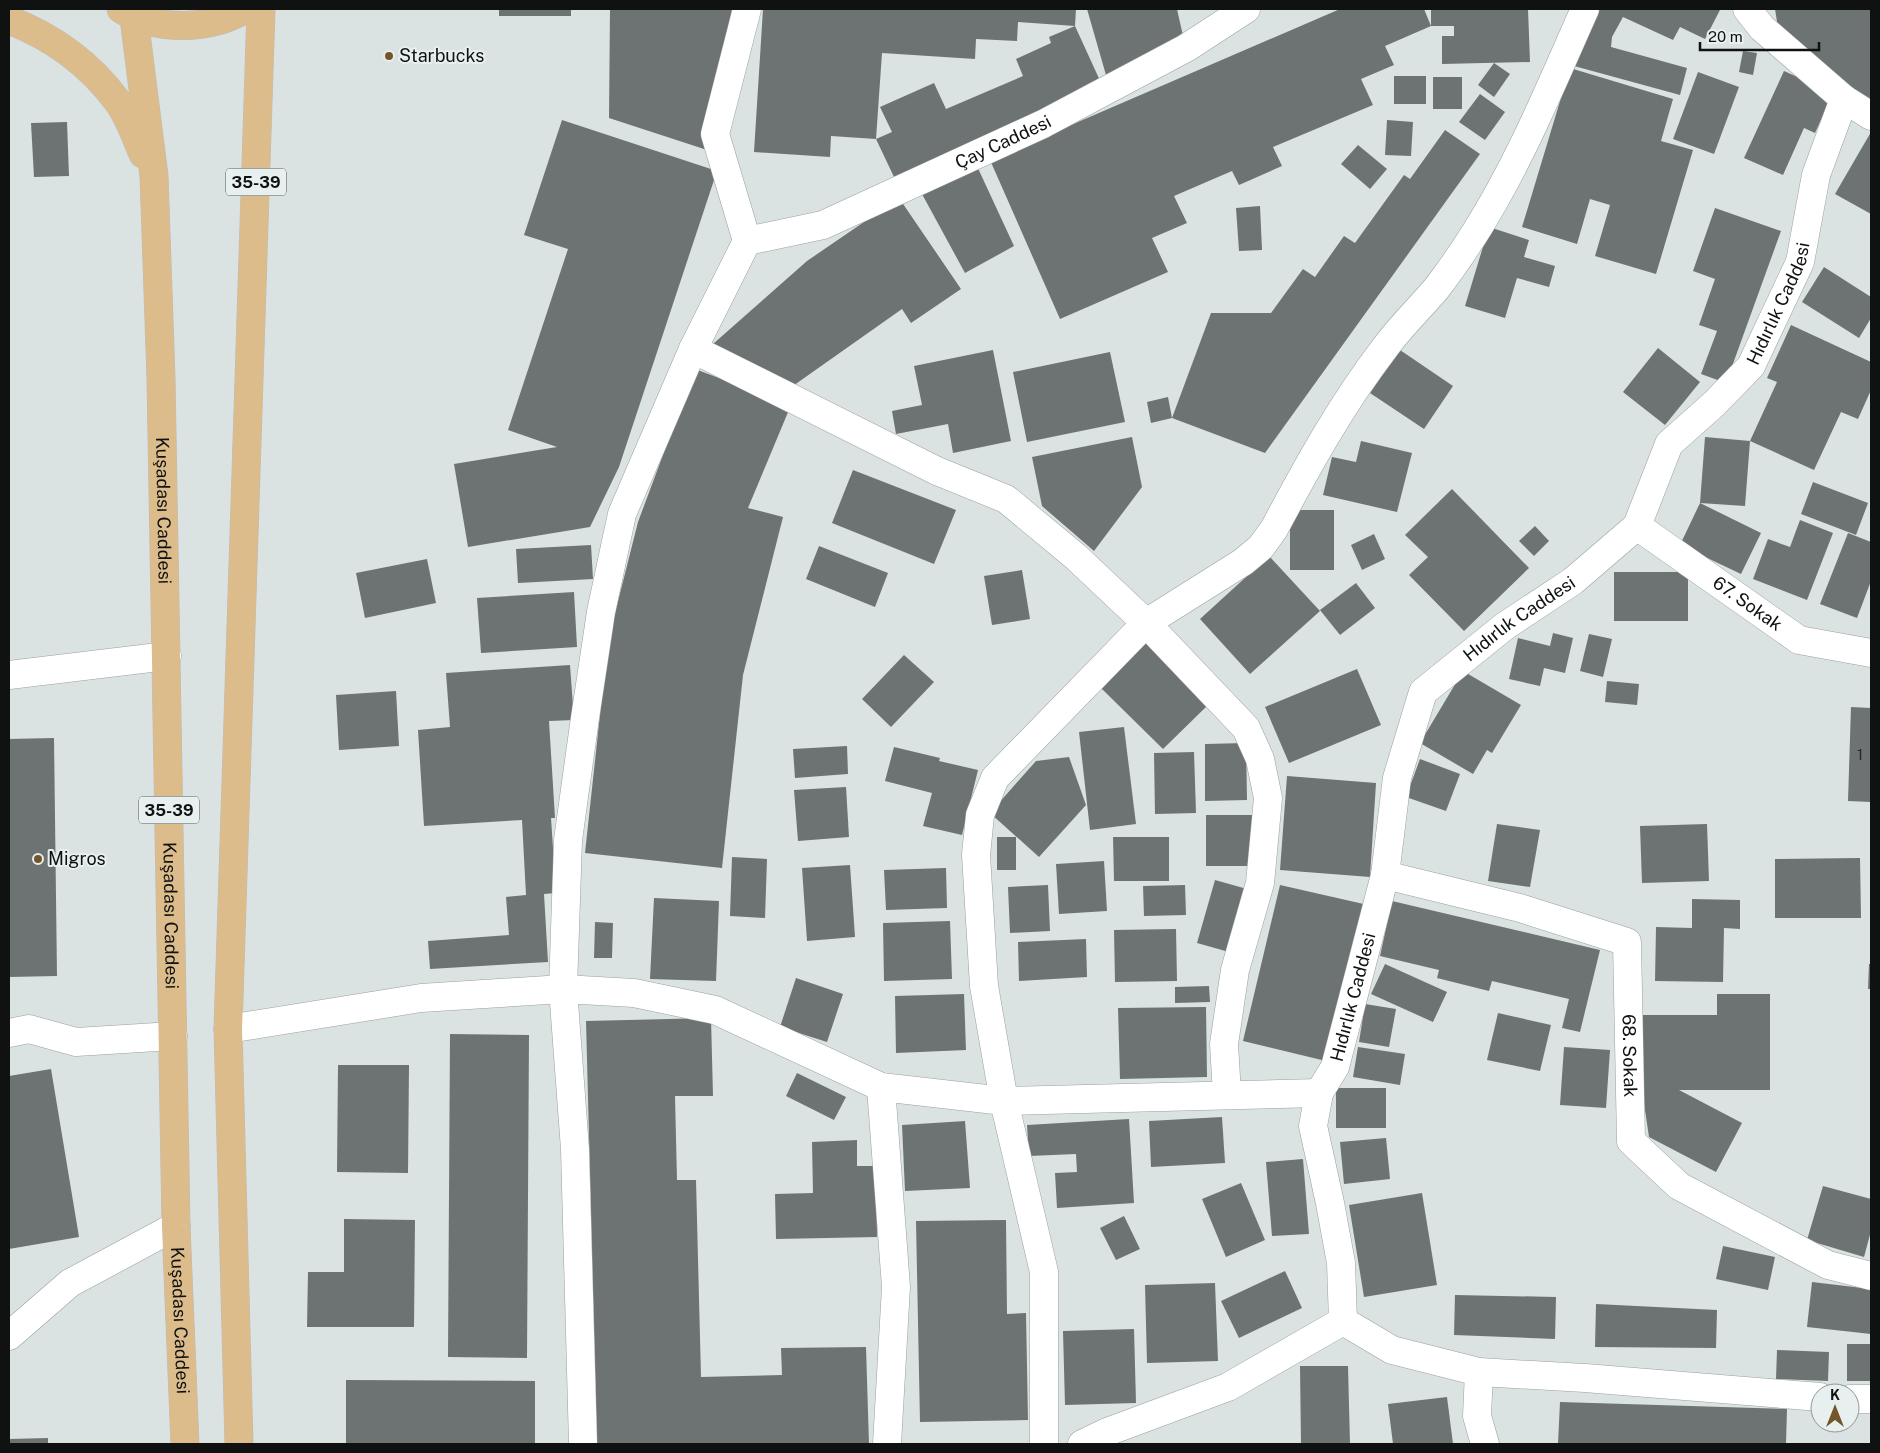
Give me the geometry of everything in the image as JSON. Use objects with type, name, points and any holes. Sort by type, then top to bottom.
[{"type":"main road","points":[[128,13],[182,26],[210,23],[237,14],[245,9]]},
{"type":"main road","name":"35-39","points":[[239,1444],[228,1029],[261,9]]},
{"type":"main road","name":"35-39","points":[[128,13],[154,176]]},
{"type":"main road","points":[[9,20],[33,30],[77,57],[119,103],[154,176]]},
{"type":"main road","name":"Kuşadası Caddesi","points":[[154,176],[161,378],[167,656],[176,1226],[185,1444]]},
{"type":"street","points":[[583,1444],[575,1150],[563,989],[568,840],[604,602],[622,514],[693,349],[747,241],[715,134],[747,9]]},
{"type":"street","name":"Çay Caddesi","points":[[747,241],[823,225],[1043,124],[1186,48],[1246,9]]},
{"type":"street","points":[[1044,1444],[1044,1272],[1004,1101],[984,986],[976,855],[980,814],[995,778],[1146,623],[1243,562],[1261,546],[1274,530],[1338,414],[1356,387],[1385,347],[1436,288],[1474,234],[1498,195],[1520,154],[1585,9]]},
{"type":"street","points":[[1747,9],[1762,28],[1844,99],[1871,116]]},
{"type":"street","name":"Hıdırlık Caddesi","points":[[1343,1321],[1341,1263],[1313,1126],[1319,1093],[1336,1067],[1385,875],[1397,778],[1422,692],[1506,626],[1573,581],[1637,526],[1669,444],[1714,404],[1751,366],[1800,262],[1816,175],[1844,99]]},
{"type":"street","points":[[693,349],[937,471],[1006,499],[1076,557],[1146,623],[1246,728],[1260,759],[1268,798],[1260,884],[1235,970],[1224,1044],[1227,1094]]},
{"type":"street","name":"67. Sokak","points":[[1637,526],[1799,640],[1871,653]]},
{"type":"street","points":[[9,675],[167,656]]},
{"type":"street","name":"68. Sokak","points":[[1385,875],[1520,908],[1627,942],[1631,1141],[1679,1186],[1828,1265],[1871,1276]]},
{"type":"street","points":[[228,1029],[421,998],[563,989],[634,993],[715,1010],[881,1087],[1004,1101],[1319,1093]]},
{"type":"street","points":[[9,1033],[29,1029],[76,1042],[173,1036]]},
{"type":"street","points":[[881,1087],[896,1287],[887,1444]]},
{"type":"street","points":[[9,1336],[70,1284],[176,1226]]},
{"type":"street","points":[[1082,1444],[1107,1432],[1228,1387],[1343,1321],[1392,1350],[1478,1372],[1585,1378],[1810,1396]]},
{"type":"street","points":[[1478,1372],[1477,1416],[1485,1444]]},
{"type":"building","points":[[499,9],[571,9],[571,16],[499,16]]},
{"type":"building","points":[[610,9],[732,9],[704,149],[609,118]]},
{"type":"building","points":[[763,9],[1076,9],[1075,26],[1018,22],[1017,41],[976,39],[975,59],[882,53],[876,139],[831,136],[830,157],[754,152]]},
{"type":"building","points":[[1087,9],[1177,9],[1185,45],[1108,82]]},
{"type":"building","points":[[1340,9],[1424,9],[1431,26],[1385,46],[1394,65],[1361,79],[1373,105],[1273,147],[1282,166],[1239,185],[1232,171],[1174,196],[1187,223],[1152,238],[1168,272],[1060,319],[990,160]]},
{"type":"building","points":[[1431,9],[1528,9],[1530,62],[1442,64],[1442,36],[1454,36],[1454,26],[1431,26]]},
{"type":"building","points":[[1590,9],[1720,10],[1705,39],[1680,27],[1673,40],[1623,17],[1612,37],[1611,47],[1687,68],[1680,95],[1574,66]]},
{"type":"building","points":[[1775,9],[1871,9],[1871,105],[1778,28]]},
{"type":"building","points":[[1075,26],[1102,85],[894,177],[876,139],[892,132],[880,107],[934,83],[946,109],[1023,76],[1016,59],[1051,43],[1049,37]]},
{"type":"building","points":[[1743,51],[1757,53],[1753,75],[1739,72]]},
{"type":"building","points":[[1494,63],[1510,74],[1494,97],[1478,85]]},
{"type":"building","points":[[1570,68],[1673,99],[1661,141],[1693,150],[1656,274],[1595,256],[1610,205],[1590,199],[1577,244],[1522,227]]},
{"type":"building","points":[[1784,71],[1833,93],[1815,133],[1804,128],[1783,175],[1744,158]]},
{"type":"building","points":[[1698,72],[1739,87],[1714,154],[1673,139]]},
{"type":"building","points":[[1394,76],[1426,76],[1426,104],[1394,104]]},
{"type":"building","points":[[1433,77],[1462,77],[1462,109],[1433,109]]},
{"type":"building","points":[[1480,94],[1505,112],[1485,140],[1459,122]]},
{"type":"building","points":[[562,120],[717,171],[619,467],[590,527],[468,547],[454,464],[557,447],[508,430],[568,249],[524,235]]},
{"type":"building","points":[[1387,120],[1413,122],[1411,156],[1385,155]]},
{"type":"building","points":[[67,122],[69,176],[34,177],[31,123]]},
{"type":"building","points":[[1445,130],[1480,154],[1265,453],[1172,418],[1211,313],[1271,313],[1303,269],[1315,277],[1344,236],[1355,243],[1404,175],[1410,179]]},
{"type":"building","points":[[1871,132],[1871,214],[1835,194]]},
{"type":"building","points":[[1358,145],[1387,169],[1370,189],[1341,164]]},
{"type":"building","points":[[976,164],[1014,246],[965,273],[922,194]]},
{"type":"building","points":[[899,198],[961,289],[911,323],[902,309],[790,388],[713,344],[807,261]]},
{"type":"building","points":[[1260,206],[1262,250],[1239,251],[1236,208]]},
{"type":"building","points":[[1715,208],[1781,231],[1726,383],[1701,374],[1717,331],[1699,325],[1715,279],[1693,271]]},
{"type":"building","points":[[1489,227],[1529,240],[1524,257],[1555,266],[1549,287],[1517,278],[1505,318],[1465,306]]},
{"type":"building","points":[[1824,267],[1871,297],[1871,318],[1859,338],[1802,302]]},
{"type":"building","points":[[1791,325],[1871,362],[1871,390],[1858,419],[1841,412],[1814,470],[1750,441],[1777,382],[1767,378]]},
{"type":"building","points":[[1658,348],[1700,382],[1665,425],[1623,392]]},
{"type":"building","points":[[993,350],[1011,441],[953,453],[948,424],[896,434],[892,411],[922,405],[914,366]]},
{"type":"building","points":[[1400,350],[1453,386],[1424,429],[1370,393]]},
{"type":"building","points":[[1110,352],[1125,422],[1027,442],[1013,372]]},
{"type":"building","points":[[695,369],[791,405],[748,508],[783,517],[743,675],[722,868],[585,853],[608,641],[638,522]]},
{"type":"building","points":[[1168,397],[1172,418],[1151,423],[1147,402]]},
{"type":"building","points":[[1132,437],[1142,487],[1094,551],[1042,506],[1032,457]]},
{"type":"building","points":[[1705,437],[1750,441],[1745,506],[1700,503]]},
{"type":"building","points":[[1361,441],[1412,453],[1397,512],[1323,495],[1332,457],[1356,462]]},
{"type":"building","points":[[853,470],[956,510],[934,564],[832,523]]},
{"type":"building","points":[[1813,482],[1868,503],[1856,535],[1801,514]]},
{"type":"building","points":[[1452,489],[1529,568],[1464,631],[1409,575],[1428,557],[1405,535]]},
{"type":"building","points":[[1700,503],[1761,533],[1741,574],[1680,545]]},
{"type":"building","points":[[1290,510],[1334,510],[1334,570],[1290,570]]},
{"type":"building","points":[[1800,520],[1833,533],[1807,600],[1753,579],[1768,539],[1790,547]]},
{"type":"building","points":[[1535,526],[1549,541],[1534,556],[1519,541]]},
{"type":"building","points":[[1848,533],[1871,542],[1871,581],[1857,618],[1820,604]]},
{"type":"building","points":[[1374,534],[1385,559],[1362,570],[1351,545]]},
{"type":"building","points":[[591,545],[593,579],[518,583],[516,549]]},
{"type":"building","points":[[819,546],[888,573],[875,607],[806,579]]},
{"type":"building","points":[[1269,556],[1320,611],[1250,674],[1200,619]]},
{"type":"building","points":[[427,559],[436,603],[365,618],[356,573]]},
{"type":"building","points":[[1022,570],[1030,619],[992,625],[984,576]]},
{"type":"building","points":[[1614,572],[1688,572],[1688,621],[1614,621]]},
{"type":"building","points":[[1356,583],[1375,608],[1340,635],[1320,610]]},
{"type":"building","points":[[574,592],[577,647],[481,653],[477,598]]},
{"type":"building","points":[[1553,633],[1573,638],[1565,673],[1544,668],[1540,686],[1509,679],[1518,638],[1550,646]]},
{"type":"building","points":[[1589,634],[1612,639],[1603,677],[1580,671]]},
{"type":"building","points":[[1146,643],[1208,705],[1163,749],[1101,688]]},
{"type":"building","points":[[904,655],[934,682],[891,727],[862,699]]},
{"type":"building","points":[[570,665],[574,720],[549,721],[555,818],[551,818],[556,893],[544,894],[548,962],[430,969],[428,941],[509,935],[506,897],[526,895],[522,820],[424,826],[418,730],[450,727],[446,673]]},
{"type":"building","points":[[1357,669],[1381,725],[1289,763],[1265,707]]},
{"type":"building","points":[[1463,671],[1521,705],[1492,753],[1487,750],[1473,774],[1420,743]]},
{"type":"building","points":[[1607,681],[1639,684],[1637,705],[1605,702]]},
{"type":"building","points":[[396,691],[399,746],[339,750],[336,695]]},
{"type":"building","points":[[1851,707],[1871,708],[1871,802],[1848,801]]},
{"type":"building","points":[[1124,727],[1136,824],[1090,830],[1079,732]]},
{"type":"building","points":[[54,738],[57,976],[9,977],[9,739]]},
{"type":"building","points":[[1246,743],[1247,800],[1205,801],[1205,744]]},
{"type":"building","points":[[847,746],[848,774],[795,778],[793,749]]},
{"type":"building","points":[[894,747],[940,758],[939,761],[978,770],[962,835],[923,826],[932,793],[885,781]]},
{"type":"building","points":[[1194,752],[1196,813],[1155,814],[1154,753]]},
{"type":"building","points":[[1069,757],[1086,805],[1039,857],[990,813],[1036,761]]},
{"type":"building","points":[[1420,759],[1460,774],[1446,811],[1406,797]]},
{"type":"building","points":[[1287,776],[1376,783],[1370,877],[1280,870]]},
{"type":"building","points":[[846,787],[849,837],[798,841],[794,790]]},
{"type":"building","points":[[1206,815],[1255,815],[1255,866],[1206,866]]},
{"type":"building","points":[[1497,824],[1540,830],[1530,887],[1488,881]]},
{"type":"building","points":[[1707,824],[1709,881],[1642,883],[1640,826]]},
{"type":"building","points":[[997,837],[1016,837],[1016,870],[997,870]]},
{"type":"building","points":[[1113,837],[1169,837],[1169,881],[1114,881]]},
{"type":"building","points":[[732,857],[767,859],[765,918],[730,916]]},
{"type":"building","points":[[1860,858],[1861,918],[1775,918],[1775,859]]},
{"type":"building","points":[[1104,861],[1107,911],[1059,914],[1056,864]]},
{"type":"building","points":[[850,865],[855,937],[807,941],[802,868]]},
{"type":"building","points":[[946,868],[947,908],[886,910],[884,870]]},
{"type":"building","points":[[1215,880],[1247,889],[1229,952],[1197,943]]},
{"type":"building","points":[[1048,885],[1050,931],[1010,933],[1008,887]]},
{"type":"building","points":[[1185,885],[1186,915],[1144,916],[1143,886]]},
{"type":"building","points":[[1280,885],[1368,905],[1330,1062],[1243,1041]]},
{"type":"building","points":[[654,898],[719,901],[716,981],[650,979]]},
{"type":"building","points":[[1692,899],[1740,900],[1740,929],[1724,928],[1723,982],[1655,981],[1656,927],[1692,928]]},
{"type":"building","points":[[1392,901],[1600,950],[1580,1032],[1562,1028],[1569,999],[1492,981],[1489,991],[1437,978],[1439,970],[1380,956]]},
{"type":"building","points":[[950,921],[952,979],[884,981],[883,923]]},
{"type":"building","points":[[595,922],[613,923],[612,958],[594,958]]},
{"type":"building","points":[[1176,929],[1177,981],[1115,982],[1114,930]]},
{"type":"building","points":[[1086,939],[1087,977],[1019,981],[1018,942]]},
{"type":"building","points":[[1385,964],[1447,992],[1433,1022],[1371,994]]},
{"type":"building","points":[[1869,964],[1871,964],[1871,989],[1868,989]]},
{"type":"building","points":[[796,978],[843,994],[827,1042],[780,1027]]},
{"type":"building","points":[[1209,986],[1210,1002],[1175,1003],[1175,987]]},
{"type":"building","points":[[964,994],[966,1050],[896,1053],[895,996]]},
{"type":"building","points":[[1717,994],[1770,994],[1770,1090],[1679,1090],[1742,1123],[1716,1172],[1649,1137],[1642,1090],[1642,1015],[1717,1015]]},
{"type":"building","points":[[1365,1004],[1396,1009],[1389,1047],[1359,1042]]},
{"type":"building","points":[[1206,1007],[1207,1077],[1120,1079],[1118,1008]]},
{"type":"building","points":[[1498,1013],[1551,1025],[1540,1071],[1487,1060]]},
{"type":"building","points":[[711,1018],[713,1096],[675,1096],[677,1180],[696,1180],[701,1377],[782,1375],[781,1348],[866,1347],[869,1444],[597,1444],[586,1021]]},
{"type":"building","points":[[450,1034],[529,1035],[527,1358],[448,1357]]},
{"type":"building","points":[[1358,1047],[1405,1054],[1400,1085],[1353,1077]]},
{"type":"building","points":[[1564,1047],[1610,1050],[1606,1108],[1560,1105]]},
{"type":"building","points":[[338,1065],[409,1065],[408,1173],[337,1172]]},
{"type":"building","points":[[51,1069],[79,1237],[9,1249],[9,1076]]},
{"type":"building","points":[[797,1073],[846,1097],[834,1120],[786,1096]]},
{"type":"building","points":[[1336,1088],[1386,1088],[1386,1128],[1336,1128]]},
{"type":"building","points":[[1222,1117],[1225,1163],[1151,1167],[1149,1121]]},
{"type":"building","points":[[1129,1119],[1134,1203],[1057,1208],[1055,1173],[1077,1172],[1076,1154],[1029,1156],[1027,1125]]},
{"type":"building","points":[[965,1121],[970,1188],[905,1191],[902,1125]]},
{"type":"building","points":[[1386,1138],[1390,1179],[1344,1184],[1340,1142]]},
{"type":"building","points":[[857,1140],[857,1166],[876,1166],[877,1237],[776,1239],[775,1194],[813,1193],[812,1142]]},
{"type":"building","points":[[1303,1159],[1309,1234],[1272,1236],[1266,1162]]},
{"type":"building","points":[[1241,1183],[1265,1240],[1226,1257],[1202,1199]]},
{"type":"building","points":[[1823,1186],[1871,1199],[1871,1231],[1864,1257],[1807,1240]]},
{"type":"building","points":[[1422,1193],[1437,1285],[1364,1297],[1349,1205]]},
{"type":"building","points":[[1124,1216],[1140,1249],[1116,1260],[1100,1228]]},
{"type":"building","points":[[344,1219],[415,1220],[414,1327],[307,1327],[308,1272],[344,1272]]},
{"type":"building","points":[[1006,1220],[1007,1314],[1026,1313],[1028,1420],[920,1422],[916,1221]]},
{"type":"building","points":[[1723,1246],[1775,1257],[1768,1290],[1716,1279]]},
{"type":"building","points":[[1285,1271],[1302,1308],[1239,1338],[1221,1301]]},
{"type":"building","points":[[1812,1282],[1871,1289],[1871,1334],[1807,1327]]},
{"type":"building","points":[[1215,1283],[1218,1361],[1147,1363],[1145,1285]]},
{"type":"building","points":[[1455,1295],[1556,1297],[1555,1339],[1454,1335]]},
{"type":"building","points":[[1596,1304],[1717,1310],[1716,1348],[1595,1347]]},
{"type":"building","points":[[1134,1329],[1136,1403],[1065,1405],[1063,1331]]},
{"type":"building","points":[[1847,1344],[1871,1344],[1871,1381],[1847,1381]]},
{"type":"building","points":[[1777,1350],[1829,1352],[1828,1381],[1776,1379]]},
{"type":"building","points":[[1300,1366],[1348,1366],[1350,1444],[1301,1444]]},
{"type":"building","points":[[346,1380],[535,1381],[535,1444],[346,1444]]},
{"type":"building","points":[[1447,1397],[1453,1444],[1393,1444],[1388,1404]]},
{"type":"building","points":[[1560,1402],[1787,1409],[1786,1444],[1558,1444]]},
{"type":"building","points":[[48,1438],[48,1444],[9,1444],[9,1439]]},
{"type":"place","name":"Starbucks","points":[[389,56]]},
{"type":"place","name":"Migros","points":[[38,859]]}]
